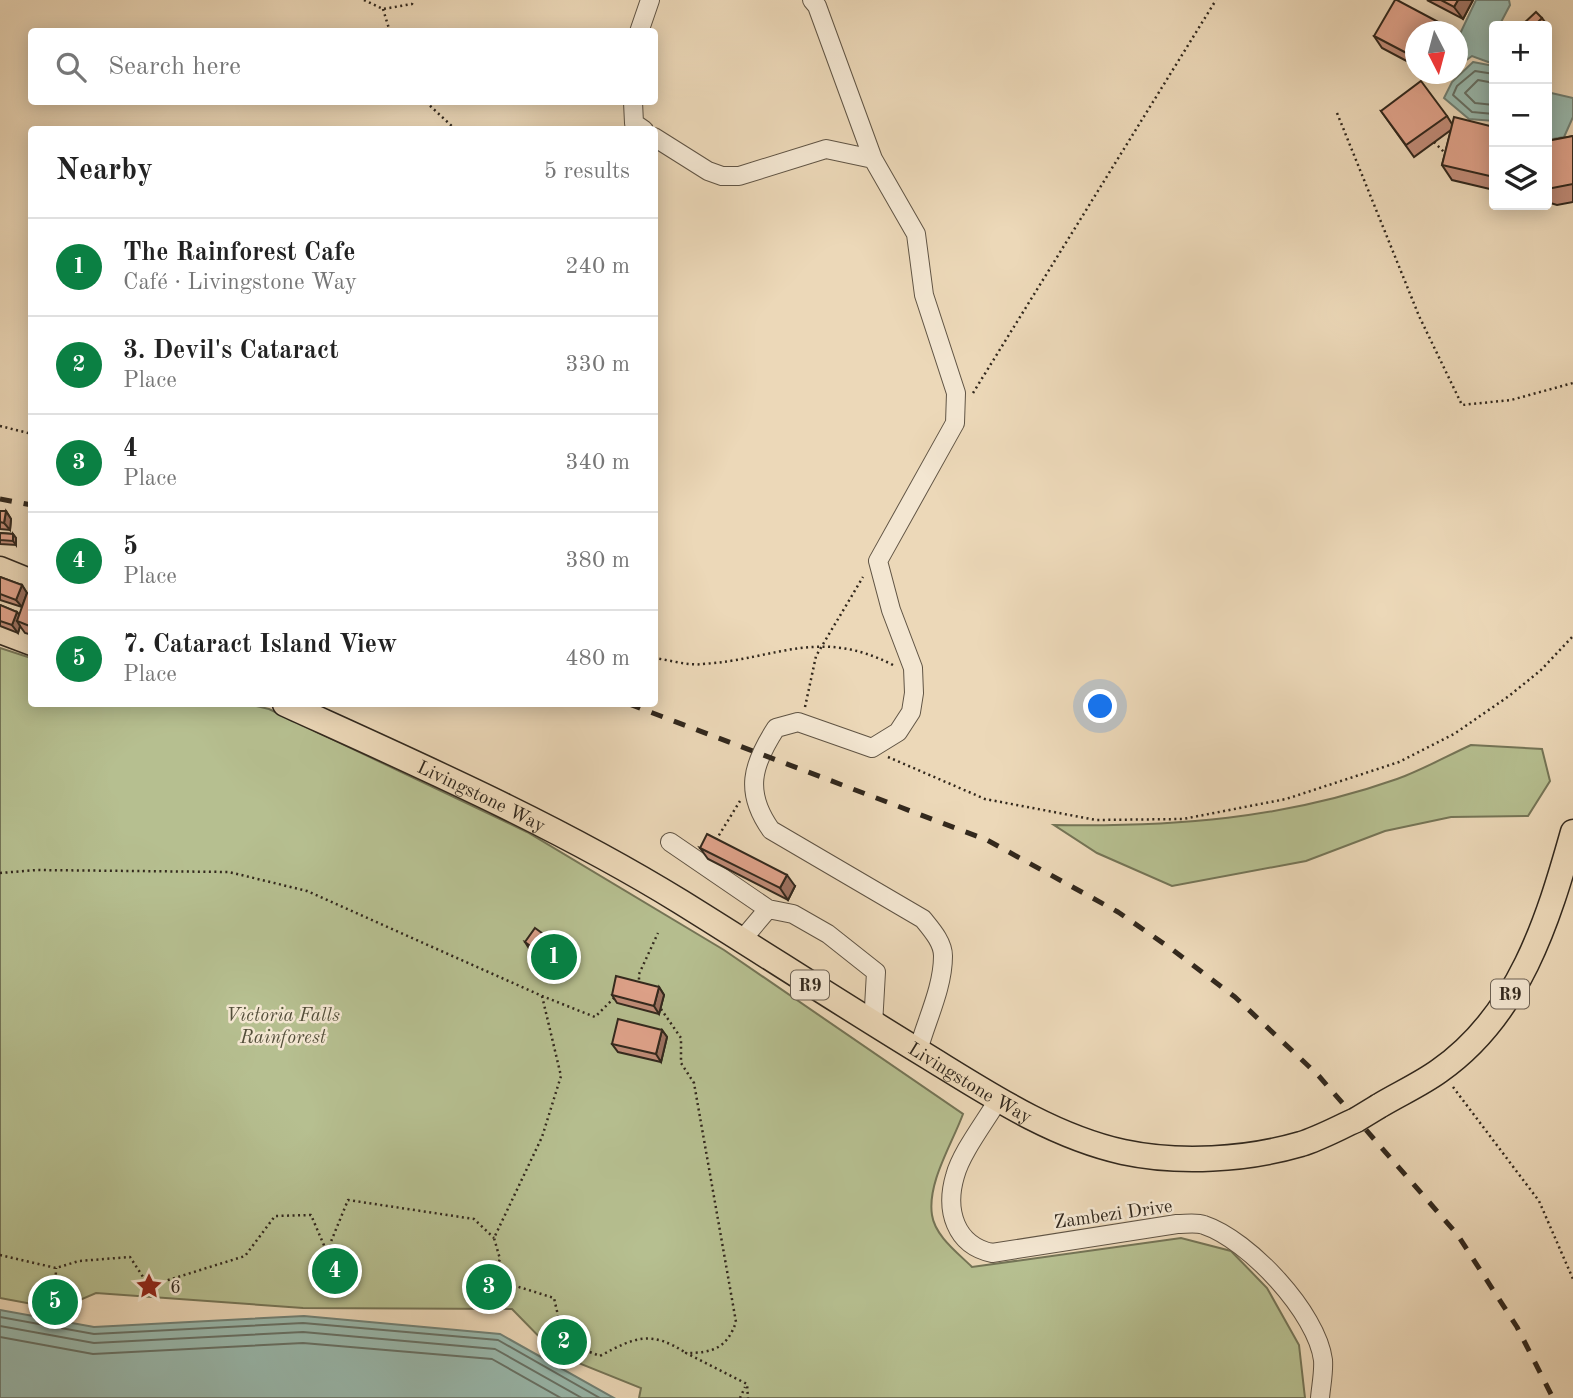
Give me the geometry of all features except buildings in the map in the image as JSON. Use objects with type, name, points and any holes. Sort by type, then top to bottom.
[{"type":"highway","points":[[0,569],[28,580]]},
{"type":"highway","points":[[0,631],[28,642]]},
{"type":"highway","name":"Livingstone Way","points":[[291,707],[556,831],[680,901],[873,1026],[998,1100],[1073,1136],[1124,1152],[1193,1158],[1250,1154],[1303,1144],[1356,1120],[1440,1070],[1480,1035],[1524,974],[1551,911],[1573,832]]},
{"type":"street","points":[[640,28],[650,0]]},
{"type":"street","points":[[812,0],[817,6],[873,159],[916,234],[924,295],[956,393],[955,423],[878,561],[891,610],[913,668],[914,693],[911,712],[898,732],[872,748],[797,722],[776,728],[760,753],[755,773],[754,795],[760,814],[771,830],[923,919],[936,935],[943,955],[937,990],[918,1051]]},
{"type":"street","points":[[632,105],[634,123],[638,126]]},
{"type":"street","points":[[658,140],[708,171],[723,176],[739,176],[826,149],[873,159]]},
{"type":"street","points":[[670,842],[768,909],[793,914],[828,934],[876,972],[873,1026]]},
{"type":"street","points":[[741,941],[768,909]]},
{"type":"street","name":"Zambezi Drive","points":[[998,1100],[955,1174],[951,1196],[956,1228],[970,1246],[992,1253],[1177,1224],[1202,1224],[1219,1232],[1254,1258],[1289,1292],[1310,1322],[1323,1360],[1320,1398]]},
{"type":"path","points":[[364,0],[383,9],[412,4],[414,0]]},
{"type":"path","points":[[955,423],[1216,0]]},
{"type":"path","points":[[383,9],[389,28]]},
{"type":"path","points":[[429,105],[452,126]]},
{"type":"path","points":[[1337,113],[1419,316],[1462,405],[1511,400],[1573,383]]},
{"type":"path","points":[[1434,142],[1442,152],[1451,154]]},
{"type":"path","points":[[0,426],[28,432]]},
{"type":"path","points":[[797,722],[807,702],[816,656],[868,570],[878,561]]},
{"type":"path","points":[[872,748],[906,768],[985,799],[1096,820],[1183,819],[1286,799],[1399,762],[1454,734],[1509,696],[1541,670],[1573,636]]},
{"type":"path","points":[[658,659],[701,665],[822,645],[870,653],[894,666]]},
{"type":"path","points":[[701,865],[755,773]]},
{"type":"path","points":[[0,873],[37,870],[229,872],[307,891],[595,1017],[620,993]]},
{"type":"path","points":[[639,989],[639,974],[658,933]]},
{"type":"path","points":[[494,1238],[542,1137],[561,1076],[542,996]]},
{"type":"path","points":[[661,1009],[681,1038],[681,1063],[694,1083],[736,1322],[730,1339],[707,1353],[686,1353]]},
{"type":"path","points":[[1440,1070],[1539,1201],[1573,1279]]},
{"type":"path","points":[[0,1255],[56,1268],[79,1261],[130,1257],[149,1286],[244,1256],[275,1216],[311,1215],[335,1271],[330,1244],[348,1200],[474,1219],[494,1238],[500,1259],[489,1287],[503,1282],[554,1298],[564,1342],[600,1356],[632,1339],[667,1340],[686,1353],[747,1384]]},
{"type":"path","points":[[55,1302],[56,1268]]},
{"type":"path","points":[[740,1398],[747,1384]]},
{"type":"path","points":[[747,1384],[748,1398]]},
{"type":"green space","name":"Victoria Falls Rainforest","points":[[0,648],[28,657],[28,707],[269,709],[527,832],[724,950],[963,1114],[937,1177],[931,1203],[934,1223],[942,1237],[972,1267],[1181,1238],[1231,1251],[1267,1288],[1299,1345],[1305,1398],[639,1398],[641,1388],[556,1354],[512,1309],[303,1308],[96,1293],[59,1309],[0,1298]]},
{"type":"green space","points":[[1471,745],[1542,749],[1550,781],[1528,816],[1451,817],[1385,831],[1306,861],[1172,886],[1097,853],[1054,825],[1185,822],[1270,812],[1355,793],[1397,779]]},
{"type":"water","points":[[1476,0],[1509,0],[1510,5],[1502,21],[1489,21],[1489,62],[1472,56],[1468,59],[1466,21]]},
{"type":"water","points":[[1473,62],[1489,65],[1489,121],[1469,119],[1444,98],[1451,84],[1468,84],[1468,67]]},
{"type":"water","points":[[1552,93],[1573,98],[1573,117],[1564,137],[1552,139]]},
{"type":"water","points":[[0,1310],[94,1327],[304,1316],[500,1334],[614,1398],[0,1398]]},
{"type":"railway","points":[[0,499],[28,504]]},
{"type":"railway","points":[[637,707],[987,840],[1118,912],[1173,950],[1235,997],[1318,1075],[1457,1234],[1517,1327],[1553,1398]]},
{"type":"place","name":"The Rainforest Cafe","points":[[554,957]]},
{"type":"place","name":"5","points":[[335,1271]]},
{"type":"place","name":"6","points":[[149,1286]]},
{"type":"place","name":"4","points":[[489,1287]]},
{"type":"place","name":"7. Cataract Island View","points":[[55,1302]]},
{"type":"place","name":"3. Devil's Cataract","points":[[564,1342]]}]
